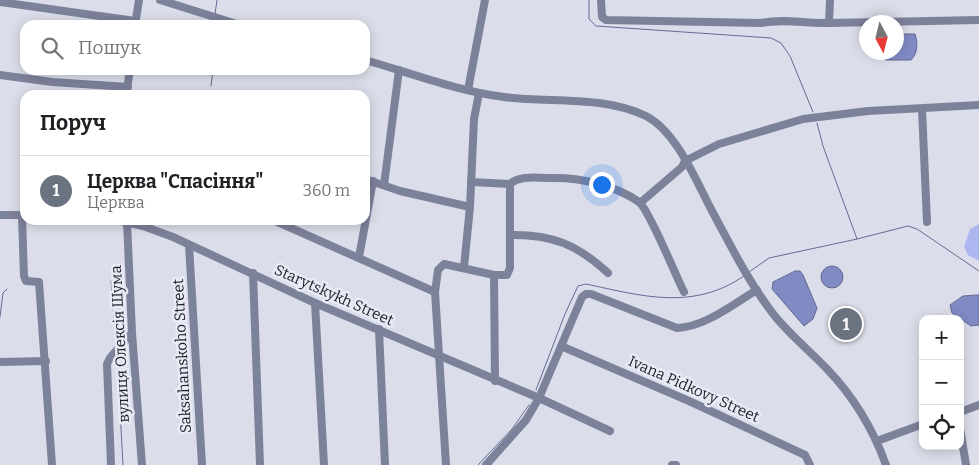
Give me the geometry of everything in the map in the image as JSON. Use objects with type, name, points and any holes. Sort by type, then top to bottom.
[{"type":"street","points":[[136,20],[139,0]]},
{"type":"street","points":[[160,0],[185,4],[222,20]]},
{"type":"street","points":[[468,90],[485,0]]},
{"type":"street","points":[[602,0],[602,18],[606,20],[761,23],[779,20],[829,22],[979,20]]},
{"type":"street","points":[[829,22],[830,0]]},
{"type":"street","points":[[0,2],[116,20]]},
{"type":"street","points":[[370,61],[479,93],[505,97],[580,101],[624,109],[645,116],[658,125],[671,138],[685,161],[757,290],[775,316],[828,369],[866,418],[886,465]]},
{"type":"street","points":[[384,185],[399,70]]},
{"type":"street","points":[[0,75],[119,90]]},
{"type":"street","points":[[127,90],[129,75]]},
{"type":"street","points":[[464,267],[470,207],[474,119],[479,93]]},
{"type":"street","points":[[640,203],[682,167],[685,161],[700,152],[732,140],[803,119],[868,112],[979,105]]},
{"type":"street","points":[[922,109],[927,222]]},
{"type":"street","points":[[471,182],[510,184],[519,179],[553,178],[583,181],[598,184],[640,203],[684,292]]},
{"type":"street","points":[[370,180],[400,191],[470,207]]},
{"type":"street","points":[[446,465],[435,292],[440,266],[464,267],[494,275],[507,275],[510,268],[510,184]]},
{"type":"street","points":[[0,215],[20,215]]},
{"type":"street","points":[[24,225],[24,276],[26,281],[39,282],[52,465]]},
{"type":"street","name":"вулиця Олексія Шума","points":[[128,225],[132,333],[142,465]]},
{"type":"street","name":"Starytskykh Street","points":[[138,225],[155,230],[315,303],[440,358],[539,398],[610,431]]},
{"type":"street","points":[[285,225],[435,292]]},
{"type":"street","points":[[359,257],[363,225]]},
{"type":"street","points":[[510,235],[544,236],[559,241],[581,251],[608,274]]},
{"type":"street","name":"Saksahanskoho Street","points":[[189,245],[202,465]]},
{"type":"street","points":[[253,274],[260,465]]},
{"type":"street","points":[[494,275],[495,381]]},
{"type":"street","points":[[486,465],[526,420],[539,398],[582,297],[586,294],[591,294],[677,328],[684,328],[696,324],[757,290]]},
{"type":"street","points":[[315,303],[324,465]]},
{"type":"street","points":[[379,330],[385,465]]},
{"type":"street","points":[[111,465],[107,364],[132,333]]},
{"type":"street","name":"Ivana Pidkovy Street","points":[[561,346],[779,443],[804,455],[810,465]]},
{"type":"street","points":[[0,362],[46,361]]},
{"type":"street","points":[[964,411],[979,406]]},
{"type":"street","points":[[877,441],[919,425]]},
{"type":"street","points":[[964,450],[966,465]]},
{"type":"shaded area","points":[[904,34],[915,34],[917,41],[917,48],[911,60],[904,60]]},
{"type":"shaded area","points":[[979,224],[979,261],[968,255],[964,247],[970,229]]},
{"type":"shaded area","points":[[832,266],[840,269],[843,277],[840,285],[832,288],[824,285],[821,277],[824,269]]},
{"type":"shaded area","points":[[795,271],[800,271],[803,275],[817,308],[813,319],[804,326],[772,289],[773,282]]},
{"type":"shaded area","points":[[979,295],[979,325],[971,326],[964,321],[964,315],[952,313],[950,305],[963,296]]},
{"type":"waterway","points":[[215,14],[217,0]]},
{"type":"waterway","points":[[589,0],[589,19],[596,26],[771,38],[781,43],[790,56],[813,112]]},
{"type":"waterway","points":[[211,86],[212,75]]},
{"type":"waterway","points":[[749,272],[769,258],[857,239],[823,146],[817,123]]},
{"type":"waterway","points":[[857,239],[908,226],[917,229],[979,271]]},
{"type":"waterway","points":[[536,390],[565,314],[578,286],[586,284],[647,296],[686,297],[706,294],[725,287],[744,276]]},
{"type":"waterway","points":[[111,281],[116,345]]},
{"type":"waterway","points":[[0,317],[3,293],[7,289]]},
{"type":"waterway","points":[[117,354],[123,465]]},
{"type":"waterway","points":[[478,465],[512,429],[529,405]]},
{"type":"place","name":"Церква \"Спасіння\"","points":[[846,324]]}]
